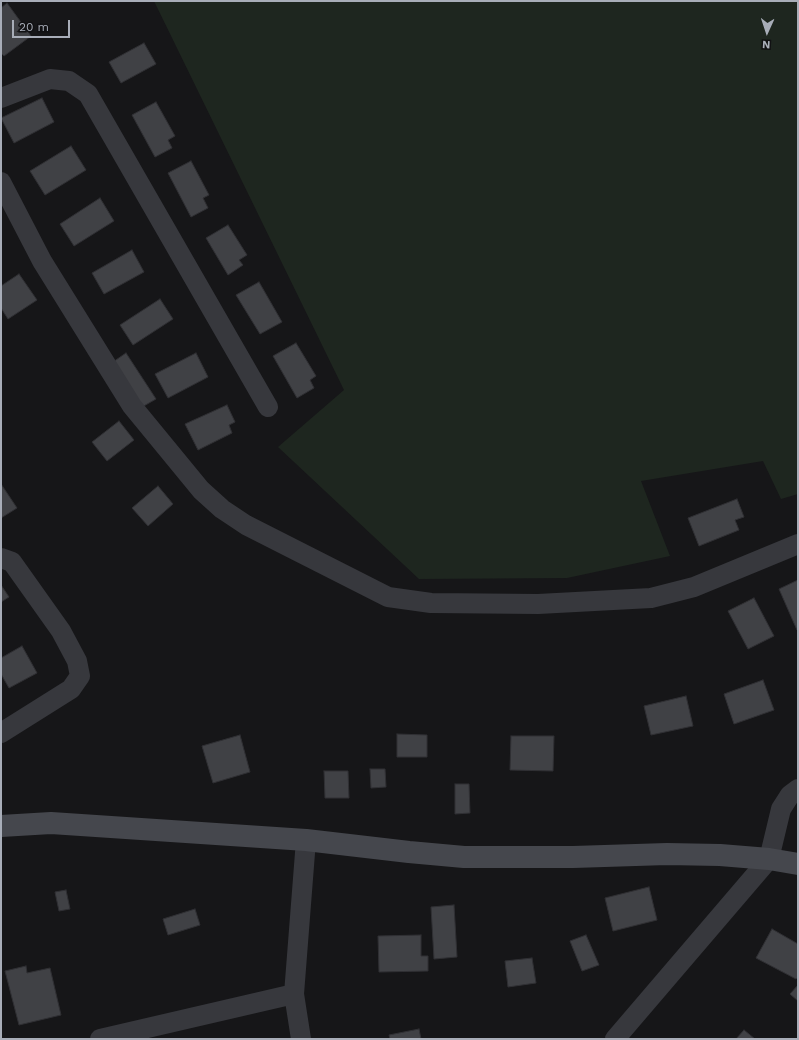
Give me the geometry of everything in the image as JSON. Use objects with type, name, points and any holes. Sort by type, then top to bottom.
[{"type":"street","points":[[1,98],[50,79],[69,81],[88,94],[268,407]]},
{"type":"street","points":[[1,182],[42,261],[132,406],[201,490],[222,509],[246,525],[388,596],[430,603],[538,604],[651,598],[694,587],[798,544]]},
{"type":"street","points":[[1,558],[12,562],[61,631],[77,661],[80,676],[71,690],[1,733]]},
{"type":"street","points":[[615,1039],[769,859],[781,809],[790,795],[798,789]]},
{"type":"street","points":[[1,826],[51,823],[306,840],[464,857],[573,857],[667,854],[720,855],[769,859],[797,864]]},
{"type":"street","points":[[301,1039],[294,994],[306,840]]},
{"type":"street","points":[[100,1039],[294,994]]},
{"type":"shaded area","points":[[154,1],[798,1],[798,494],[781,499],[763,461],[641,481],[670,556],[567,578],[419,579],[278,447],[344,390]]},
{"type":"building","points":[[7,3],[31,36],[4,56],[1,53],[1,8]]},
{"type":"building","points":[[144,43],[156,64],[121,83],[109,62]]},
{"type":"building","points":[[42,98],[54,122],[14,143],[1,118]]},
{"type":"building","points":[[156,102],[175,136],[168,140],[172,148],[155,157],[132,115]]},
{"type":"building","points":[[71,146],[86,170],[45,195],[30,171]]},
{"type":"building","points":[[191,161],[209,195],[203,198],[208,208],[191,217],[168,173]]},
{"type":"building","points":[[100,198],[114,221],[74,246],[60,224]]},
{"type":"building","points":[[228,225],[247,255],[239,260],[243,265],[228,275],[206,238]]},
{"type":"building","points":[[132,250],[144,272],[104,294],[92,273]]},
{"type":"building","points":[[19,274],[37,300],[8,319],[1,308],[1,286]]},
{"type":"building","points":[[259,282],[282,322],[260,334],[236,295]]},
{"type":"building","points":[[160,299],[173,319],[133,345],[120,325]]},
{"type":"building","points":[[296,343],[316,376],[310,380],[314,388],[297,398],[273,356]]},
{"type":"building","points":[[126,353],[156,399],[142,407],[113,362]]},
{"type":"building","points":[[196,353],[208,377],[168,398],[155,374]]},
{"type":"building","points":[[227,405],[235,422],[229,425],[232,433],[198,450],[185,424]]},
{"type":"building","points":[[119,421],[134,440],[107,461],[92,442]]},
{"type":"building","points":[[1,484],[17,508],[1,518]]},
{"type":"building","points":[[158,486],[173,504],[148,526],[132,508]]},
{"type":"building","points":[[737,499],[744,517],[735,520],[739,530],[699,546],[688,518]]},
{"type":"building","points":[[798,580],[798,629],[797,630],[779,589]]},
{"type":"building","points":[[1,585],[9,597],[1,602]]},
{"type":"building","points":[[754,598],[774,636],[748,649],[728,611]]},
{"type":"building","points":[[22,646],[37,673],[9,688],[1,674],[1,658]]},
{"type":"building","points":[[763,680],[774,710],[734,724],[724,694]]},
{"type":"building","points":[[686,696],[693,726],[651,735],[644,706]]},
{"type":"building","points":[[397,734],[427,735],[427,757],[397,757]]},
{"type":"building","points":[[240,735],[250,772],[213,783],[202,746]]},
{"type":"building","points":[[511,736],[554,736],[553,771],[510,770]]},
{"type":"building","points":[[370,769],[385,769],[386,787],[371,788]]},
{"type":"building","points":[[324,771],[348,771],[349,798],[325,798]]},
{"type":"building","points":[[455,784],[469,784],[470,813],[455,814]]},
{"type":"building","points":[[649,887],[657,920],[613,931],[605,898]]},
{"type":"building","points":[[66,890],[70,909],[59,911],[55,892]]},
{"type":"building","points":[[454,905],[457,957],[434,959],[431,907]]},
{"type":"building","points":[[195,909],[200,925],[168,935],[163,919]]},
{"type":"building","points":[[772,929],[798,944],[798,977],[796,979],[756,958]]},
{"type":"building","points":[[421,935],[421,956],[428,956],[428,971],[379,972],[378,936]]},
{"type":"building","points":[[586,935],[599,965],[582,971],[570,941]]},
{"type":"building","points":[[532,958],[536,983],[508,987],[505,961]]},
{"type":"building","points":[[26,966],[27,973],[50,968],[61,1015],[19,1025],[5,971]]},
{"type":"building","points":[[798,985],[798,1001],[790,994]]},
{"type":"building","points":[[419,1029],[421,1039],[390,1039],[389,1035]]},
{"type":"building","points":[[744,1030],[755,1039],[736,1039]]}]
